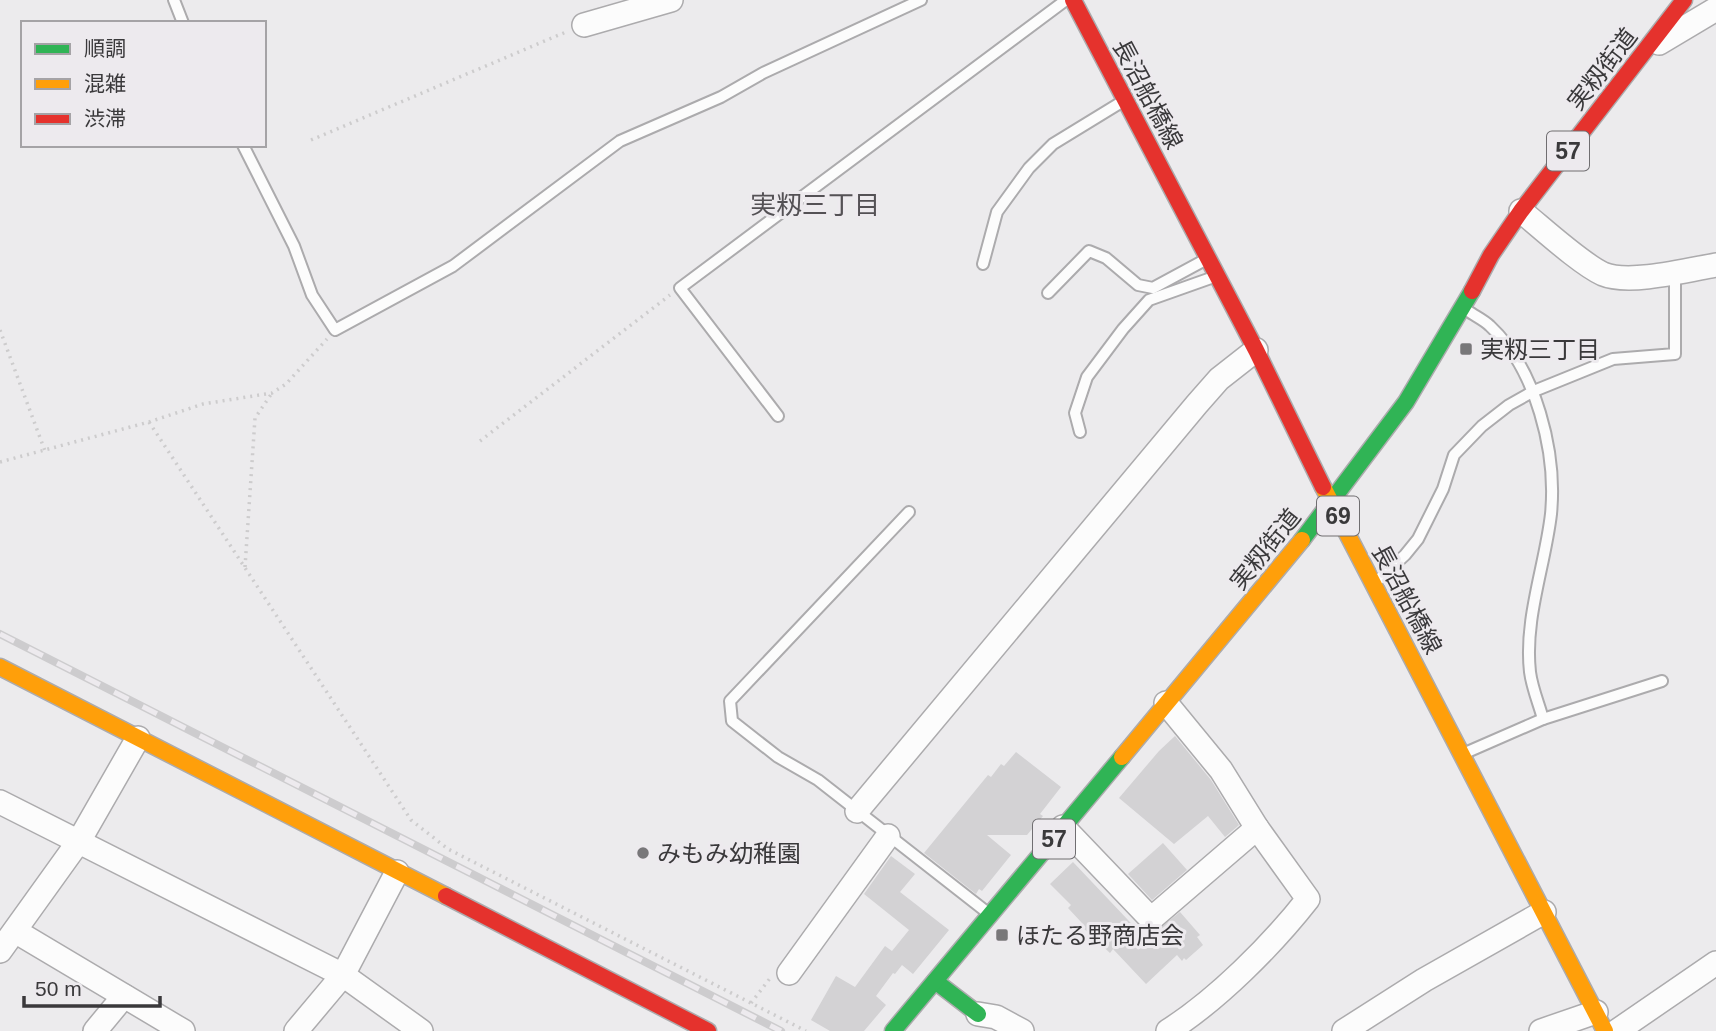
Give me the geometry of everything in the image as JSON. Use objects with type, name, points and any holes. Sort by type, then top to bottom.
[{"type":"main road","name":"長沼船橋線","points":[[1073,0],[1600,1021]]},
{"type":"main road","name":"実籾街道","points":[[893,1031],[1331,504],[1406,401],[1463,309],[1491,255],[1521,211],[1684,0]]},
{"type":"main road","points":[[0,667],[694,1028]]},
{"type":"main road","points":[[935,981],[984,1022]]},
{"type":"street","points":[[584,25],[671,0]]},
{"type":"street","points":[[1644,52],[1716,9]]},
{"type":"street","points":[[1521,211],[1605,275],[1643,277],[1716,265]]},
{"type":"street","points":[[857,811],[1196,404],[1219,379],[1256,350]]},
{"type":"street","points":[[1166,703],[1221,771],[1257,828],[1308,899],[1280,934],[1188,1019],[1168,1031]]},
{"type":"street","points":[[0,951],[79,841],[138,738]]},
{"type":"street","points":[[0,802],[343,975],[421,1031]]},
{"type":"street","points":[[1063,827],[1151,919],[1257,828]]},
{"type":"street","points":[[789,973],[888,836]]},
{"type":"street","points":[[296,1031],[343,975],[397,872]]},
{"type":"street","points":[[1344,1031],[1424,980],[1544,912]]},
{"type":"street","points":[[15,931],[183,1031]]},
{"type":"street","points":[[1617,1031],[1716,963]]},
{"type":"street","points":[[95,1031],[124,996]]},
{"type":"street","points":[[984,1022],[996,1017],[1022,1031]]},
{"type":"street","points":[[1541,1031],[1600,1021]]},
{"type":"lane","points":[[174,0],[182,21]]},
{"type":"lane","points":[[244,147],[294,246],[312,295],[335,330],[453,267],[620,141],[721,97],[764,72],[921,0]]},
{"type":"lane","points":[[778,416],[680,288],[1066,0]]},
{"type":"lane","points":[[983,264],[997,212],[1029,168],[1053,144],[1126,100]]},
{"type":"lane","points":[[1048,293],[1089,251],[1106,258],[1138,285],[1153,288],[1208,258]]},
{"type":"lane","points":[[1374,584],[1418,539],[1443,489],[1454,456],[1482,426],[1509,405],[1534,391],[1613,359],[1675,354],[1675,272]]},
{"type":"lane","points":[[1080,432],[1075,413],[1087,377],[1123,329],[1149,300],[1217,275]]},
{"type":"lane","points":[[1463,309],[1489,326],[1518,359],[1534,391],[1544,433],[1551,477],[1551,513],[1531,627],[1530,672],[1542,719]]},
{"type":"lane","points":[[909,512],[730,701],[732,720],[778,757],[818,780],[990,915]]},
{"type":"lane","points":[[1462,754],[1542,719],[1662,681]]},
{"type":"path","points":[[311,140],[584,25]]},
{"type":"path","points":[[480,441],[680,288]]},
{"type":"path","points":[[0,330],[45,451]]},
{"type":"path","points":[[245,567],[255,418],[272,393],[286,384],[335,330]]},
{"type":"path","points":[[0,461],[149,422],[203,404],[272,393]]},
{"type":"path","points":[[149,422],[411,820],[448,849],[806,1031]]},
{"type":"building","points":[[1175,736],[1211,780],[1239,825],[1225,837],[1208,816],[1174,844],[1119,798]]},
{"type":"building","points":[[1016,752],[1061,787],[1027,835],[987,835],[1011,855],[982,891],[979,889],[976,894],[924,853],[988,775],[991,777],[1001,764],[1004,766]]},
{"type":"building","points":[[1163,843],[1187,870],[1152,900],[1128,874]]},
{"type":"building","points":[[891,856],[915,874],[900,892],[949,930],[913,974],[902,965],[893,973],[876,996],[886,1005],[864,1031],[830,1031],[811,1020],[836,976],[855,987],[885,946],[892,951],[909,930],[864,894]]},
{"type":"building","points":[[1073,862],[1146,939],[1180,912],[1200,935],[1197,937],[1203,945],[1186,960],[1184,958],[1182,961],[1177,955],[1146,984],[1113,949],[1110,953],[1080,925],[1082,923],[1068,908],[1071,905],[1050,884]]},
{"type":"railway","points":[[0,634],[781,1031]]},
{"type":"traffic: fast","points":[[1302,540],[1406,402],[1472,291]]},
{"type":"traffic: fast","points":[[893,1031],[1122,757]]},
{"type":"traffic: fast","points":[[935,981],[978,1014]]},
{"type":"traffic: slow","points":[[1323,487],[1605,1031]]},
{"type":"traffic: slow","points":[[1122,757],[1302,540]]},
{"type":"traffic: slow","points":[[0,667],[446,896]]},
{"type":"traffic: jam","points":[[1073,0],[1256,350],[1323,487]]},
{"type":"traffic: jam","points":[[1472,291],[1491,255],[1521,211],[1684,0]]},
{"type":"traffic: jam","points":[[446,896],[708,1031]]},
{"type":"place","name":"実籾三丁目","points":[[1466,349]]},
{"type":"place","name":"みもみ幼稚園","points":[[643,853]]},
{"type":"place","name":"ほたる野商店会","points":[[1002,935]]},
{"type":"district","name":"実籾三丁目","points":[[815,205]]}]
